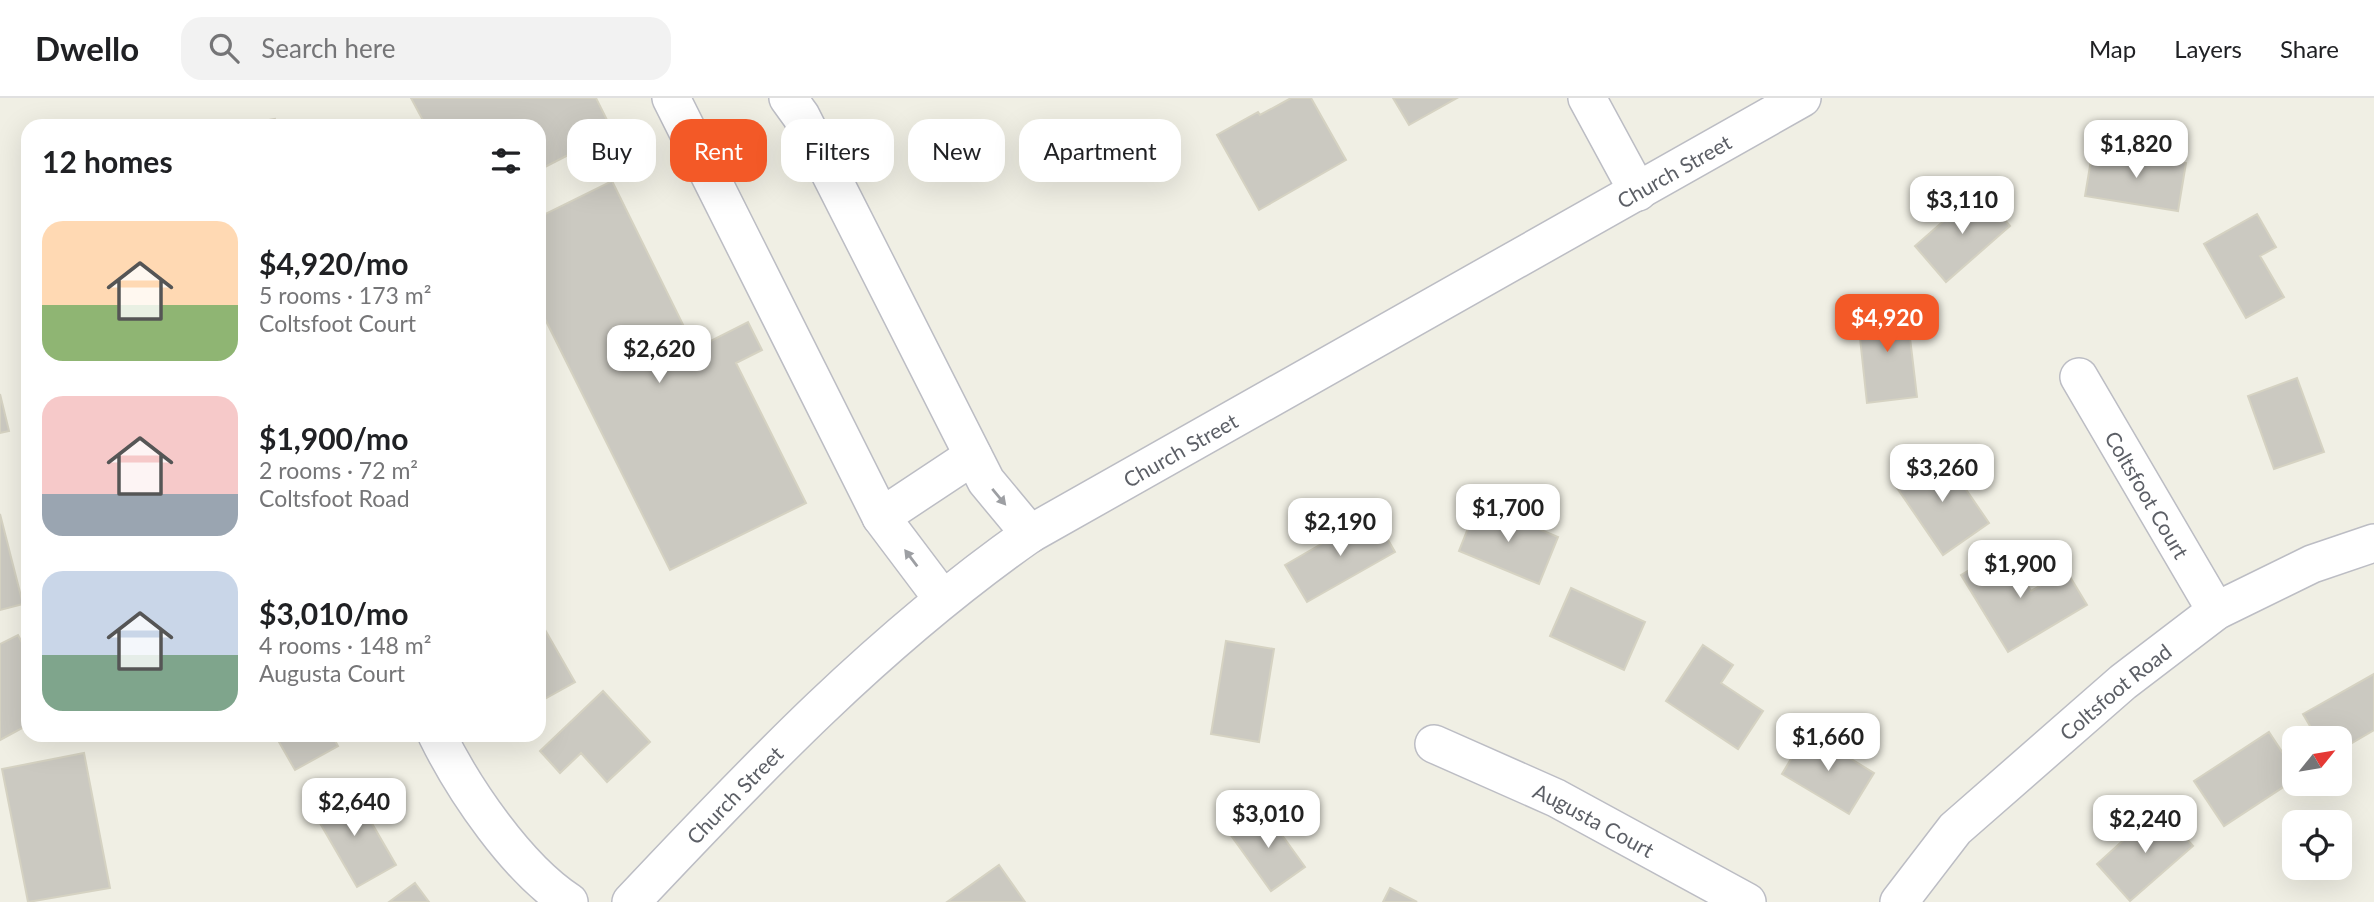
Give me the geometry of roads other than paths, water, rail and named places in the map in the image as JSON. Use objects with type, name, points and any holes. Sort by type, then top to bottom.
[{"type":"street","points":[[671,98],[881,517],[942,598]]},
{"type":"street","points":[[788,98],[801,116],[986,481],[1030,534]]},
{"type":"street","points":[[1587,98],[1638,192]]},
{"type":"street","name":"Church Street","points":[[631,902],[798,728],[942,598],[1030,534],[1802,98]]},
{"type":"street","name":"Coltsfoot Court","points":[[2079,377],[2216,611]]},
{"type":"street","points":[[881,517],[973,456]]},
{"type":"street","name":"Coltsfoot Road","points":[[1899,902],[1955,829],[2123,682],[2216,611],[2312,564],[2374,543]]},
{"type":"street","points":[[441,742],[472,792],[511,846],[554,892],[569,902]]},
{"type":"street","name":"Augusta Court","points":[[1434,744],[1556,797],[1747,902]]}]
